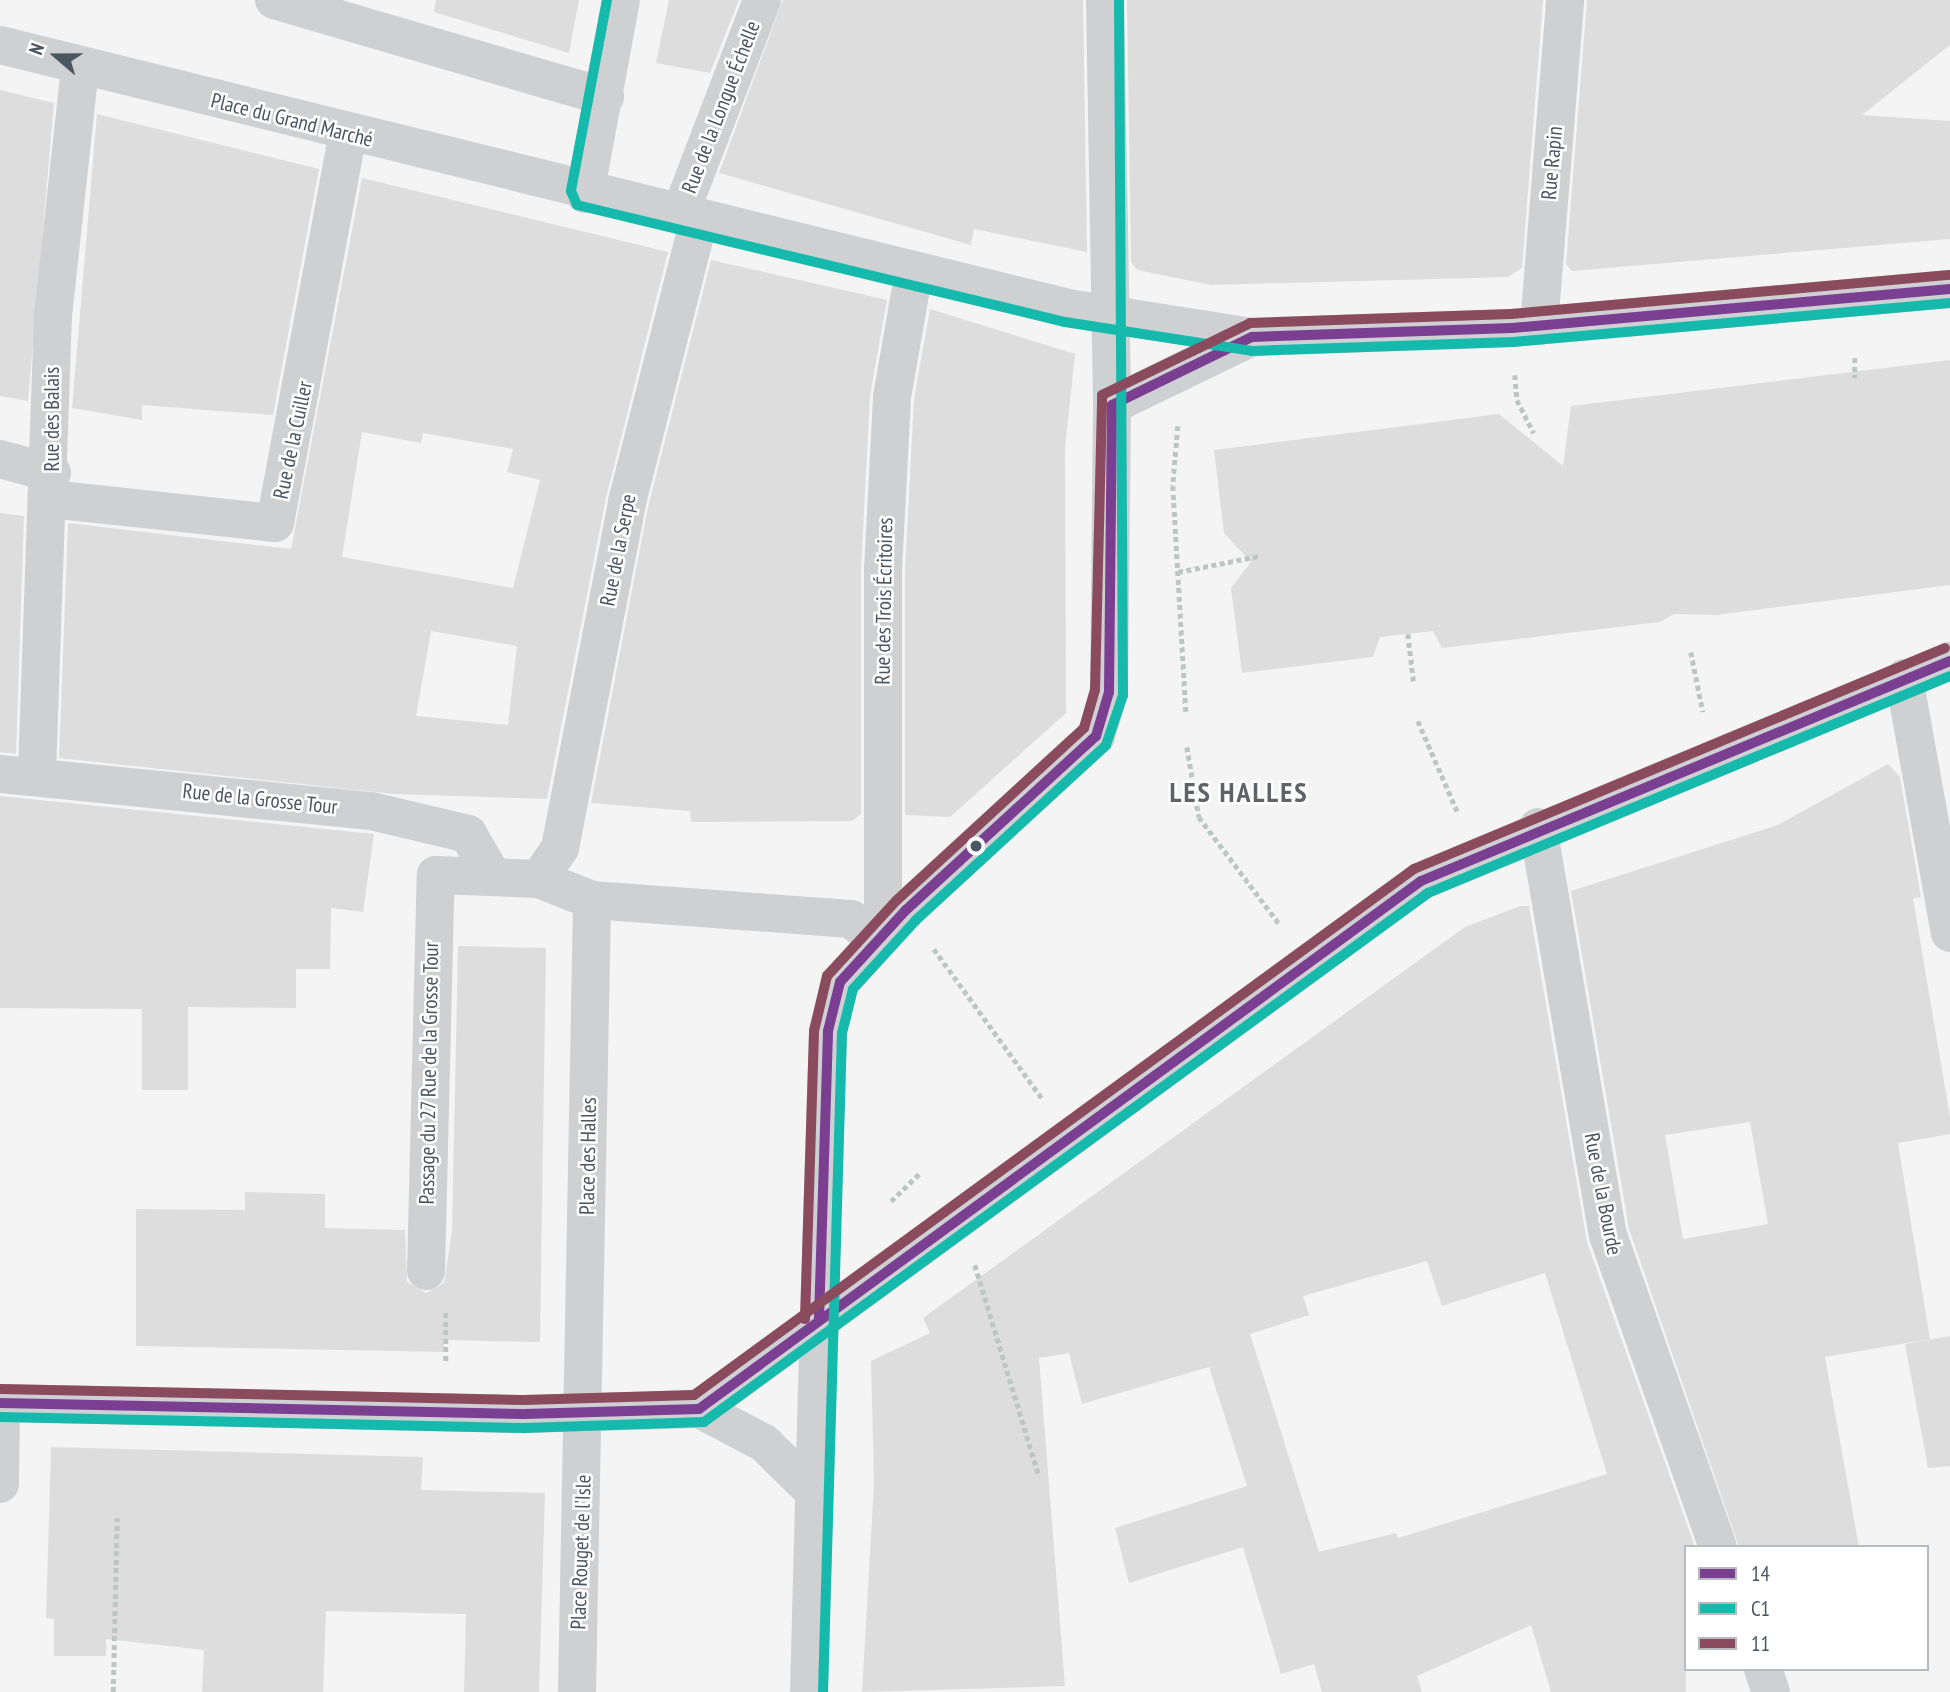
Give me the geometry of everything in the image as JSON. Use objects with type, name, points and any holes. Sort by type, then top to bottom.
[{"type":"main road","points":[[819,1319],[828,1031],[840,982],[880,937],[1096,736],[1109,692],[1112,405],[1252,337],[1539,326],[1950,289]]},
{"type":"main road","points":[[1,1402],[447,1413],[699,1409],[1421,881],[1538,827],[1722,759],[1904,678],[1950,661]]},
{"type":"street","points":[[274,0],[605,97]]},
{"type":"street","points":[[585,194],[621,0]]},
{"type":"street","name":"Rue de la Longue Échelle","points":[[689,217],[762,0]]},
{"type":"street","points":[[1105,0],[1108,315],[1112,405]]},
{"type":"street","name":"Rue Rapin","points":[[1539,326],[1565,0]]},
{"type":"street","name":"Place du Grand Marché","points":[[0,46],[585,194],[914,271],[1108,315],[1252,337]]},
{"type":"street","name":"Rue des Balais","points":[[19,774],[51,486],[53,316],[80,66]]},
{"type":"street","name":"Rue de la Cuiller","points":[[51,486],[275,523],[348,134]]},
{"type":"street","name":"Rue de la Serpe","points":[[539,879],[559,848],[627,502],[689,217]]},
{"type":"street","name":"Rue des Trois Écritoires","points":[[880,937],[883,570],[892,397],[914,271]]},
{"type":"street","points":[[0,459],[51,486]]},
{"type":"street","points":[[1904,678],[1950,933]]},
{"type":"street","name":"Rue de la Grosse Tour","points":[[19,774],[371,811],[468,834],[493,877]]},
{"type":"street","name":"Rue de la Bourde","points":[[1538,827],[1608,1235],[1717,1545]]},
{"type":"street","name":"Passage du 27 Rue de la Grosse Tour","points":[[426,1271],[436,875],[493,877]]},
{"type":"street","points":[[493,877],[539,879],[592,900],[851,919],[880,937]]},
{"type":"street","name":"Place des Halles","points":[[584,1412],[592,900]]},
{"type":"street","points":[[809,1692],[812,1490],[819,1319]]},
{"type":"street","points":[[0,1484],[1,1402]]},
{"type":"street","points":[[699,1409],[764,1443],[812,1490]]},
{"type":"street","name":"Place Rouget de l'Isle","points":[[577,1692],[584,1412]]},
{"type":"street","points":[[1764,1671],[1771,1692]]},
{"type":"path","points":[[1855,358],[1855,378]]},
{"type":"path","points":[[1514,368],[1517,400],[1534,433]]},
{"type":"path","points":[[1179,413],[1174,486],[1186,712]]},
{"type":"path","points":[[1178,572],[1259,556]]},
{"type":"path","points":[[1408,634],[1414,684]]},
{"type":"path","points":[[1690,652],[1695,687]]},
{"type":"path","points":[[1418,721],[1462,823]]},
{"type":"path","points":[[1187,747],[1199,817],[1288,936]]},
{"type":"path","points":[[928,941],[1044,1102]]},
{"type":"path","points":[[891,1200],[919,1174]]},
{"type":"path","points":[[970,1252],[1039,1475]]},
{"type":"path","points":[[426,1271],[446,1283],[447,1413]]},
{"type":"path","points":[[113,1692],[117,1518]]},
{"type":"building","points":[[436,0],[579,0],[569,53],[434,12]]},
{"type":"building","points":[[669,0],[739,0],[710,73],[656,63]]},
{"type":"building","points":[[783,0],[1083,0],[1087,252],[974,229],[971,245],[719,173]]},
{"type":"building","points":[[1127,0],[1543,0],[1522,268],[1508,277],[1211,285],[1137,270],[1131,262]]},
{"type":"building","points":[[1587,0],[1950,0],[1950,45],[1862,115],[1950,121],[1950,239],[1572,271],[1566,264]]},
{"type":"building","points":[[0,90],[54,103],[28,401],[0,396]]},
{"type":"building","points":[[97,114],[319,169],[273,415],[142,405],[142,420],[72,408]]},
{"type":"building","points":[[362,178],[668,252],[606,498],[547,799],[394,794],[59,758],[68,523],[291,549]],"holes":[[[362,432],[421,443],[423,433],[513,449],[507,472],[540,480],[513,588],[342,557]],[[431,631],[517,646],[508,725],[416,716]]]},
{"type":"building","points":[[711,260],[887,300],[870,396],[861,570],[861,814],[852,821],[691,822],[690,811],[591,803],[648,507]]},
{"type":"building","points":[[930,309],[1075,354],[1065,448],[1066,713],[950,817],[905,815],[905,571],[914,399]]},
{"type":"building","points":[[1950,360],[1950,585],[1716,615],[1674,614],[1660,622],[1442,648],[1433,631],[1380,637],[1373,657],[1242,673],[1231,588],[1251,562],[1224,533],[1214,450],[1499,414],[1563,466],[1571,406]]},
{"type":"building","points":[[0,513],[24,516],[16,754],[0,752]]},
{"type":"building","points":[[1888,764],[1900,777],[1921,897],[1913,898],[1950,1117],[1950,1134],[1898,1143],[1930,1339],[1825,1357],[1859,1545],[1738,1545],[1629,1229],[1571,891],[1778,825]],"holes":[[[1750,1122],[1768,1224],[1683,1239],[1665,1135]]]},
{"type":"building","points":[[0,796],[374,834],[363,912],[331,908],[330,969],[296,969],[296,1008],[188,1007],[188,1090],[142,1090],[142,1009],[0,1008]]},
{"type":"building","points":[[1520,906],[1529,906],[1587,1242],[1694,1545],[1684,1545],[1686,1692],[1551,1692],[1531,1625],[1417,1676],[1422,1692],[1322,1692],[1314,1664],[1281,1674],[1243,1547],[1129,1583],[1115,1528],[1247,1486],[1209,1367],[1082,1404],[1069,1353],[1039,1358],[1065,1686],[862,1692],[874,1484],[871,1361],[930,1333],[923,1318],[1465,927]],"holes":[[[1427,1261],[1442,1306],[1545,1273],[1607,1474],[1398,1538],[1396,1533],[1319,1552],[1250,1334],[1309,1315],[1303,1296]]]},
{"type":"building","points":[[458,946],[546,948],[540,1342],[444,1340],[444,1352],[136,1346],[136,1209],[245,1210],[245,1192],[325,1194],[325,1228],[405,1230],[407,1282],[426,1293],[444,1283],[452,1231]]},
{"type":"building","points":[[1950,1336],[1950,1466],[1928,1468],[1905,1344]]},
{"type":"building","points":[[51,1447],[423,1457],[421,1490],[545,1493],[539,1692],[464,1692],[466,1614],[326,1611],[323,1692],[202,1692],[204,1650],[106,1639],[106,1656],[54,1656],[54,1619],[46,1618]]},
{"type":"transit line","name":"C1","points":[[607,0],[571,191],[577,205],[1065,322],[1252,351],[1513,342],[1950,303]]},
{"type":"transit line","name":"C1","points":[[823,1692],[842,1033],[853,989],[916,920],[1106,745],[1123,695],[1119,0]]},
{"type":"transit line","name":"11","points":[[805,1319],[814,1031],[827,976],[897,900],[1084,728],[1095,690],[1102,395],[1250,323],[1511,314],[1949,275]]},
{"type":"transit line","name":"14","points":[[1112,405],[1252,337],[1512,328],[1950,289]]},
{"type":"transit line","name":"14","points":[[819,1319],[828,1031],[840,982],[906,910],[1096,736],[1109,692],[1112,405]]},
{"type":"transit line","name":"11","points":[[0,1389],[524,1400],[694,1395],[1414,869],[1945,648]]},
{"type":"transit line","name":"14","points":[[0,1403],[524,1414],[699,1409],[1421,881],[1950,661]]},
{"type":"transit line","name":"C1","points":[[0,1417],[524,1428],[704,1422],[1428,893],[1950,676]]},
{"type":"district","name":"LES HALLES","points":[[1239,792]]}]
